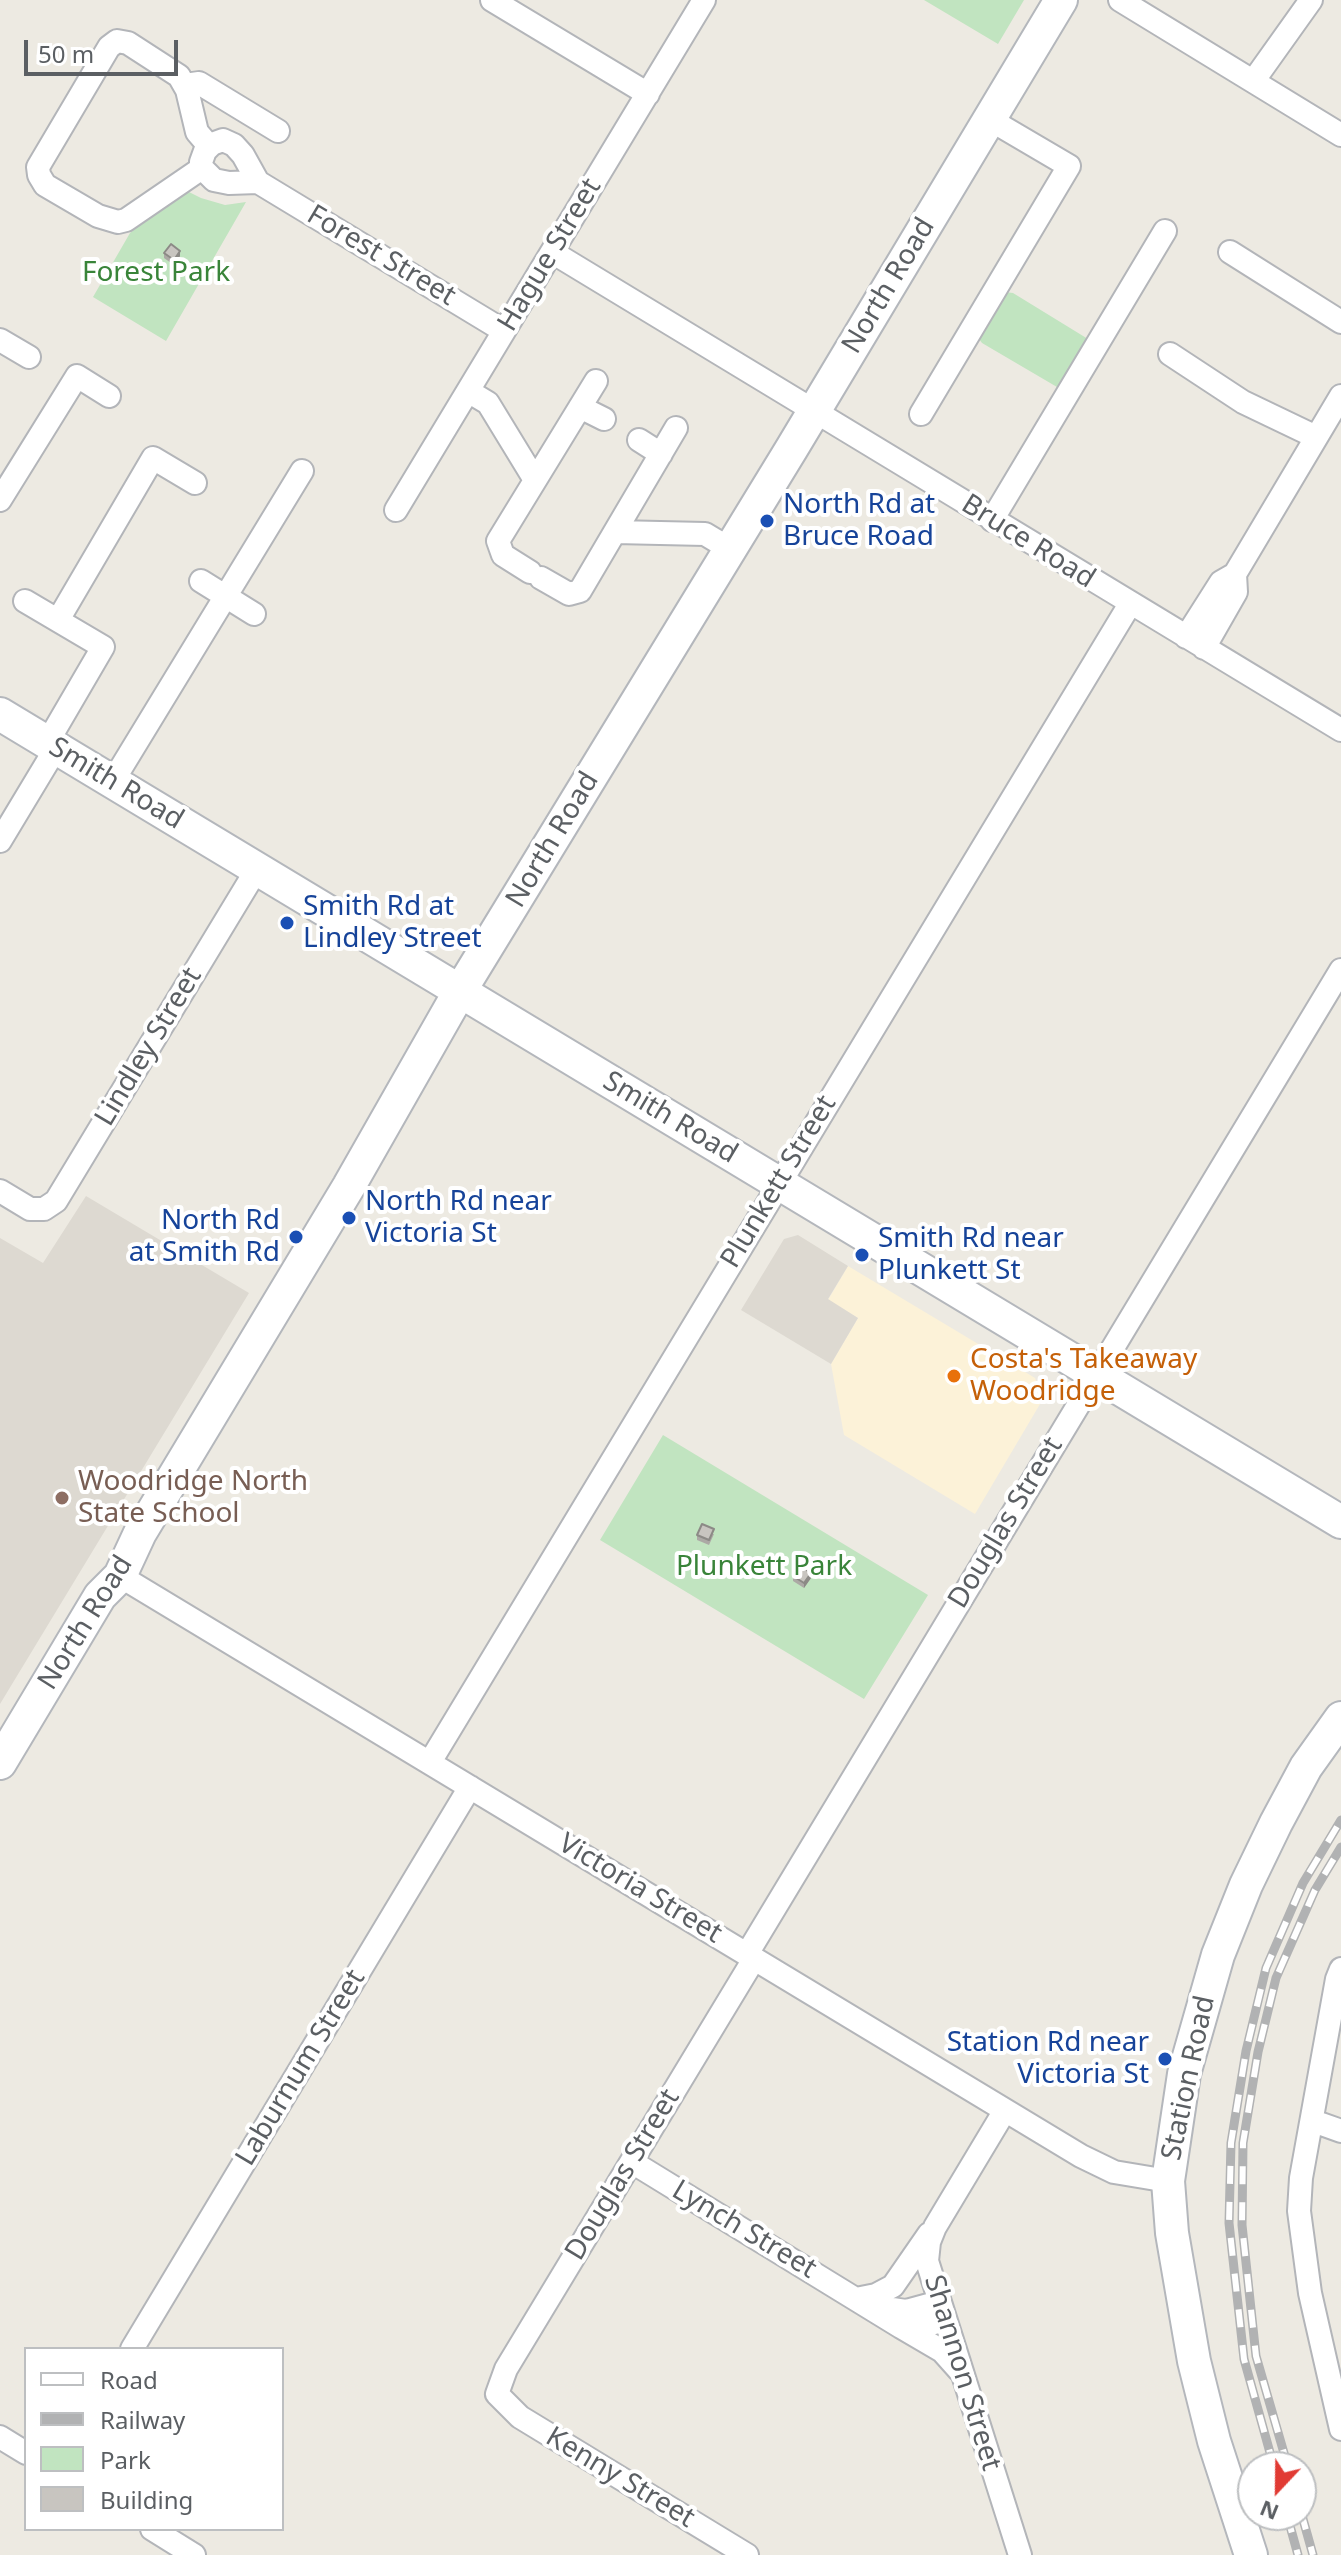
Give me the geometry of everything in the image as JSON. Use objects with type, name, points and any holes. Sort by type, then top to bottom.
[{"type":"street","points":[[492,0],[648,94]]},
{"type":"street","name":"Hague Street","points":[[396,510],[704,0]]},
{"type":"street","name":"North Road","points":[[0,1763],[100,1596],[120,1576],[140,1533],[349,1186],[460,991],[1061,0]]},
{"type":"street","points":[[1120,0],[1341,135]]},
{"type":"street","points":[[1254,80],[1311,0]]},
{"type":"street","points":[[123,40],[174,71],[185,85],[197,132],[209,146],[201,162],[202,168],[126,220],[118,222],[98,216],[45,185],[39,175],[40,160],[112,43],[123,40]]},
{"type":"street","points":[[185,85],[199,83],[278,131]]},
{"type":"street","points":[[921,414],[1069,166],[989,119]]},
{"type":"street","name":"Forest Street","points":[[209,146],[223,140],[234,145],[258,182],[504,331]]},
{"type":"street","name":"Forest Street","points":[[202,168],[214,180],[258,182]]},
{"type":"street","points":[[992,520],[1165,231]]},
{"type":"street","name":"Bruce Road","points":[[552,252],[1341,730]]},
{"type":"street","points":[[1230,252],[1341,322]]},
{"type":"street","points":[[0,340],[29,357]]},
{"type":"street","points":[[1170,354],[1243,402],[1316,437]]},
{"type":"street","points":[[0,500],[77,376],[109,396]]},
{"type":"street","points":[[596,381],[498,541],[503,555],[535,575],[569,594],[580,591],[676,428]]},
{"type":"street","points":[[468,391],[488,403],[535,480]]},
{"type":"street","points":[[1195,643],[1221,582],[1235,574],[1341,396]]},
{"type":"street","points":[[580,407],[604,419]]},
{"type":"street","points":[[639,440],[661,454]]},
{"type":"street","points":[[58,620],[153,458],[195,483]]},
{"type":"street","points":[[113,781],[302,471]]},
{"type":"street","points":[[615,532],[705,534],[730,549]]},
{"type":"street","points":[[201,581],[254,614]]},
{"type":"street","points":[[0,841],[103,647],[25,601]]},
{"type":"street","name":"Plunkett Street","points":[[430,1762],[1130,604]]},
{"type":"street","name":"Smith Road","points":[[0,714],[1341,1522]]},
{"type":"street","name":"Lindley Street","points":[[0,1191],[30,1209],[44,1209],[56,1201],[257,869]]},
{"type":"street","name":"Douglas Street","points":[[497,2394],[506,2369],[632,2162],[1095,1374],[1341,970]]},
{"type":"street","name":"Victoria Street","points":[[120,1576],[1004,2112],[1114,2172],[1168,2181]]},
{"type":"street","name":"Station Road","points":[[1251,2555],[1214,2441],[1194,2361],[1172,2233],[1168,2181],[1184,2074],[1218,1955],[1246,1885],[1276,1823],[1306,1767],[1341,1718]]},
{"type":"street","name":"Laburnum Street","points":[[133,2347],[470,1787]]},
{"type":"street","points":[[1341,1969],[1301,2178],[1299,2211],[1302,2245],[1341,2429]]},
{"type":"street","name":"Shannon Street","points":[[1004,2112],[935,2227],[929,2242],[927,2261],[1020,2555]]},
{"type":"street","points":[[1313,2121],[1341,2131]]},
{"type":"street","name":"Lynch Street","points":[[632,2162],[942,2351],[962,2374]]},
{"type":"street","points":[[859,2300],[876,2295],[896,2283],[935,2227]]},
{"type":"street","name":"Lynch Street","points":[[859,2300],[900,2311],[942,2311]]},
{"type":"street","points":[[899,2326],[915,2328],[942,2311]]},
{"type":"street","name":"Kenny Street","points":[[497,2394],[520,2417],[747,2555]]},
{"type":"street","points":[[0,2437],[24,2452]]},
{"type":"street","points":[[155,2531],[194,2555]]},
{"type":"shaded area","name":"Woodridge North State School","points":[[86,1196],[249,1293],[0,1704],[0,1238],[43,1263]]},
{"type":"shaded area","points":[[798,1235],[848,1266],[828,1299],[858,1318],[831,1364],[741,1310],[784,1239]]},
{"type":"shaded area","points":[[848,1266],[1035,1378],[1043,1399],[975,1514],[844,1435],[831,1364],[858,1318],[828,1300]]},
{"type":"green space","points":[[924,0],[1024,0],[998,44]]},
{"type":"green space","name":"Forest Park","points":[[183,189],[225,205],[246,202],[166,341],[93,297],[130,233]]},
{"type":"green space","points":[[1005,292],[1013,293],[1088,339],[1062,384],[1057,387],[979,339],[979,334]]},
{"type":"green space","name":"Plunkett Park","points":[[663,1435],[928,1595],[864,1699],[600,1540]]},
{"type":"building","points":[[171,244],[180,251],[174,260],[164,253]]},
{"type":"building","points":[[702,1524],[714,1529],[709,1540],[697,1535]]},
{"type":"building","points":[[800,1566],[811,1573],[804,1583],[793,1576]]},
{"type":"railway","points":[[1270,2451],[1244,2359],[1229,2223],[1231,2143],[1246,2051],[1266,1968],[1303,1883],[1341,1820]]},
{"type":"railway","points":[[1283,2451],[1256,2356],[1242,2225],[1243,2143],[1258,2052],[1276,1978],[1315,1890],[1341,1847]]},
{"type":"railway","points":[[1291,2531],[1298,2555]]},
{"type":"railway","points":[[1306,2531],[1313,2555]]},
{"type":"place","name":"North Rd at Bruce Road","points":[[767,521]]},
{"type":"place","name":"Smith Rd at Lindley Street","points":[[287,923]]},
{"type":"place","name":"North Rd near Victoria St","points":[[349,1218]]},
{"type":"place","name":"North Rd at Smith Rd","points":[[296,1237]]},
{"type":"place","name":"Smith Rd near Plunkett St","points":[[862,1255]]},
{"type":"place","name":"Costa's Takeaway Woodridge","points":[[954,1376]]},
{"type":"place","name":"Woodridge North State School","points":[[62,1498]]},
{"type":"place","name":"Station Rd near Victoria St","points":[[1165,2059]]}]
